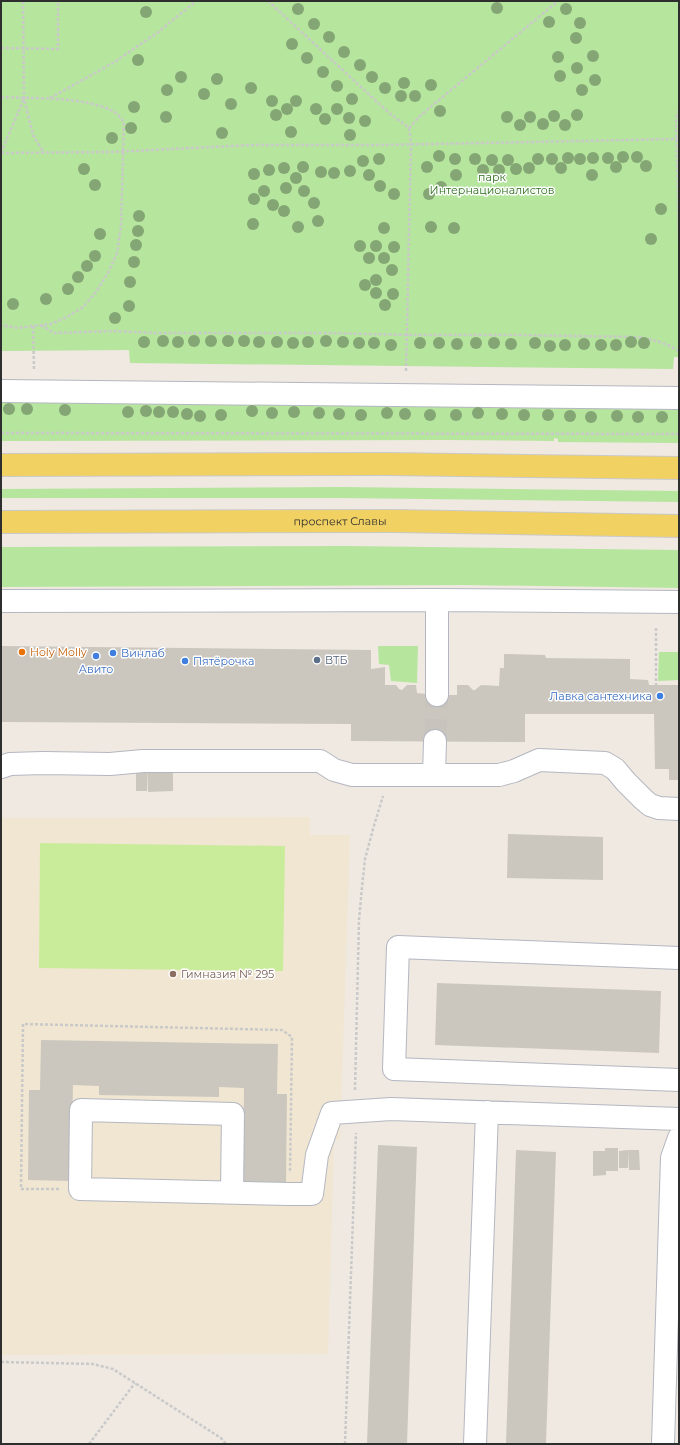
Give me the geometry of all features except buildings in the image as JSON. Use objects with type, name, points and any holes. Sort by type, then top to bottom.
[{"type":"main road","points":[[1,464],[387,464],[679,468]]},
{"type":"main road","name":"проспект Славы","points":[[1,522],[394,521],[679,526]]},
{"type":"street","points":[[1,391],[679,398]]},
{"type":"street","points":[[1,601],[437,600],[679,602]]},
{"type":"street","points":[[437,600],[437,695]]},
{"type":"street","points":[[434,775],[435,741]]},
{"type":"street","points":[[1,767],[10,764],[110,764],[144,761],[320,762],[334,770],[352,775],[498,775],[514,771],[539,760],[605,762],[615,769],[643,799],[650,804],[659,808],[679,808]]},
{"type":"street","points":[[679,958],[398,947],[394,1069],[679,1080]]},
{"type":"street","points":[[232,1192],[233,1114],[81,1110],[80,1189],[289,1194],[312,1194],[317,1155],[332,1113],[356,1102],[391,1109],[679,1119]]},
{"type":"street","points":[[474,1444],[487,1112]]},
{"type":"street","points":[[663,1444],[672,1158],[679,1138]]},
{"type":"path","points":[[23,1],[24,98],[33,135],[44,153]]},
{"type":"path","points":[[1,48],[58,49],[58,1]]},
{"type":"path","points":[[50,98],[113,63],[157,33],[196,1]]},
{"type":"path","points":[[268,1],[382,107],[409,128],[411,143],[406,371]]},
{"type":"path","points":[[409,128],[420,115],[558,1]]},
{"type":"path","points":[[1,97],[50,98],[88,103],[115,111],[124,122],[121,226],[117,253],[108,273],[96,292],[83,307],[67,317],[51,324],[18,328],[1,325]]},
{"type":"path","points":[[24,98],[1,153],[123,151],[252,145],[678,139]]},
{"type":"path","points":[[679,110],[676,118],[678,139],[679,244]]},
{"type":"path","points":[[41,325],[54,332],[114,331],[155,333],[320,333],[637,337],[651,339],[679,351]]},
{"type":"path","points":[[33,326],[34,370]]},
{"type":"path","points":[[1,433],[679,434]]},
{"type":"path","points":[[656,628],[656,685]]},
{"type":"path","points":[[345,1444],[356,1102],[358,972],[362,887],[365,859],[377,816]]},
{"type":"path","points":[[80,1189],[21,1189],[23,1024],[282,1030],[292,1037],[289,1194]]},
{"type":"path","points":[[1,1362],[93,1364],[114,1369],[221,1438],[226,1444]]},
{"type":"path","points":[[89,1444],[135,1383]]},
{"type":"shaded area","name":"Гимназия № 295","points":[[310,817],[310,835],[350,835],[340,1140],[334,1139],[328,1354],[1,1355],[1,818]]},
{"type":"green space","name":"парк Интернационалистов","points":[[1,1],[679,1],[679,357],[674,357],[673,369],[130,363],[129,350],[1,351]]},
{"type":"green space","points":[[1,403],[222,403],[679,409],[679,443],[558,442],[558,439],[554,438],[554,441],[1,441]]},
{"type":"green space","points":[[341,487],[679,491],[679,502],[341,498],[1,498],[1,489]]},
{"type":"green space","points":[[346,546],[679,550],[679,588],[465,585],[1,587],[1,547]]},
{"type":"green space","points":[[378,646],[418,646],[417,683],[391,681],[389,665],[379,664]]},
{"type":"green space","points":[[659,652],[679,652],[679,680],[658,681]]},
{"type":"green space","points":[[40,843],[285,846],[283,971],[39,968]]},
{"type":"tunnel","points":[[435,741],[437,695]]},
{"type":"place","name":"Holy Molly","points":[[22,652]]},
{"type":"place","name":"Винлаб","points":[[113,653]]},
{"type":"place","name":"Авито","points":[[96,656]]},
{"type":"place","name":"ВТБ","points":[[317,660]]},
{"type":"place","name":"Пятёрочка","points":[[185,661]]},
{"type":"place","name":"Лавка сантехника","points":[[660,696]]},
{"type":"place","name":"Гимназия № 295","points":[[173,974]]}]
